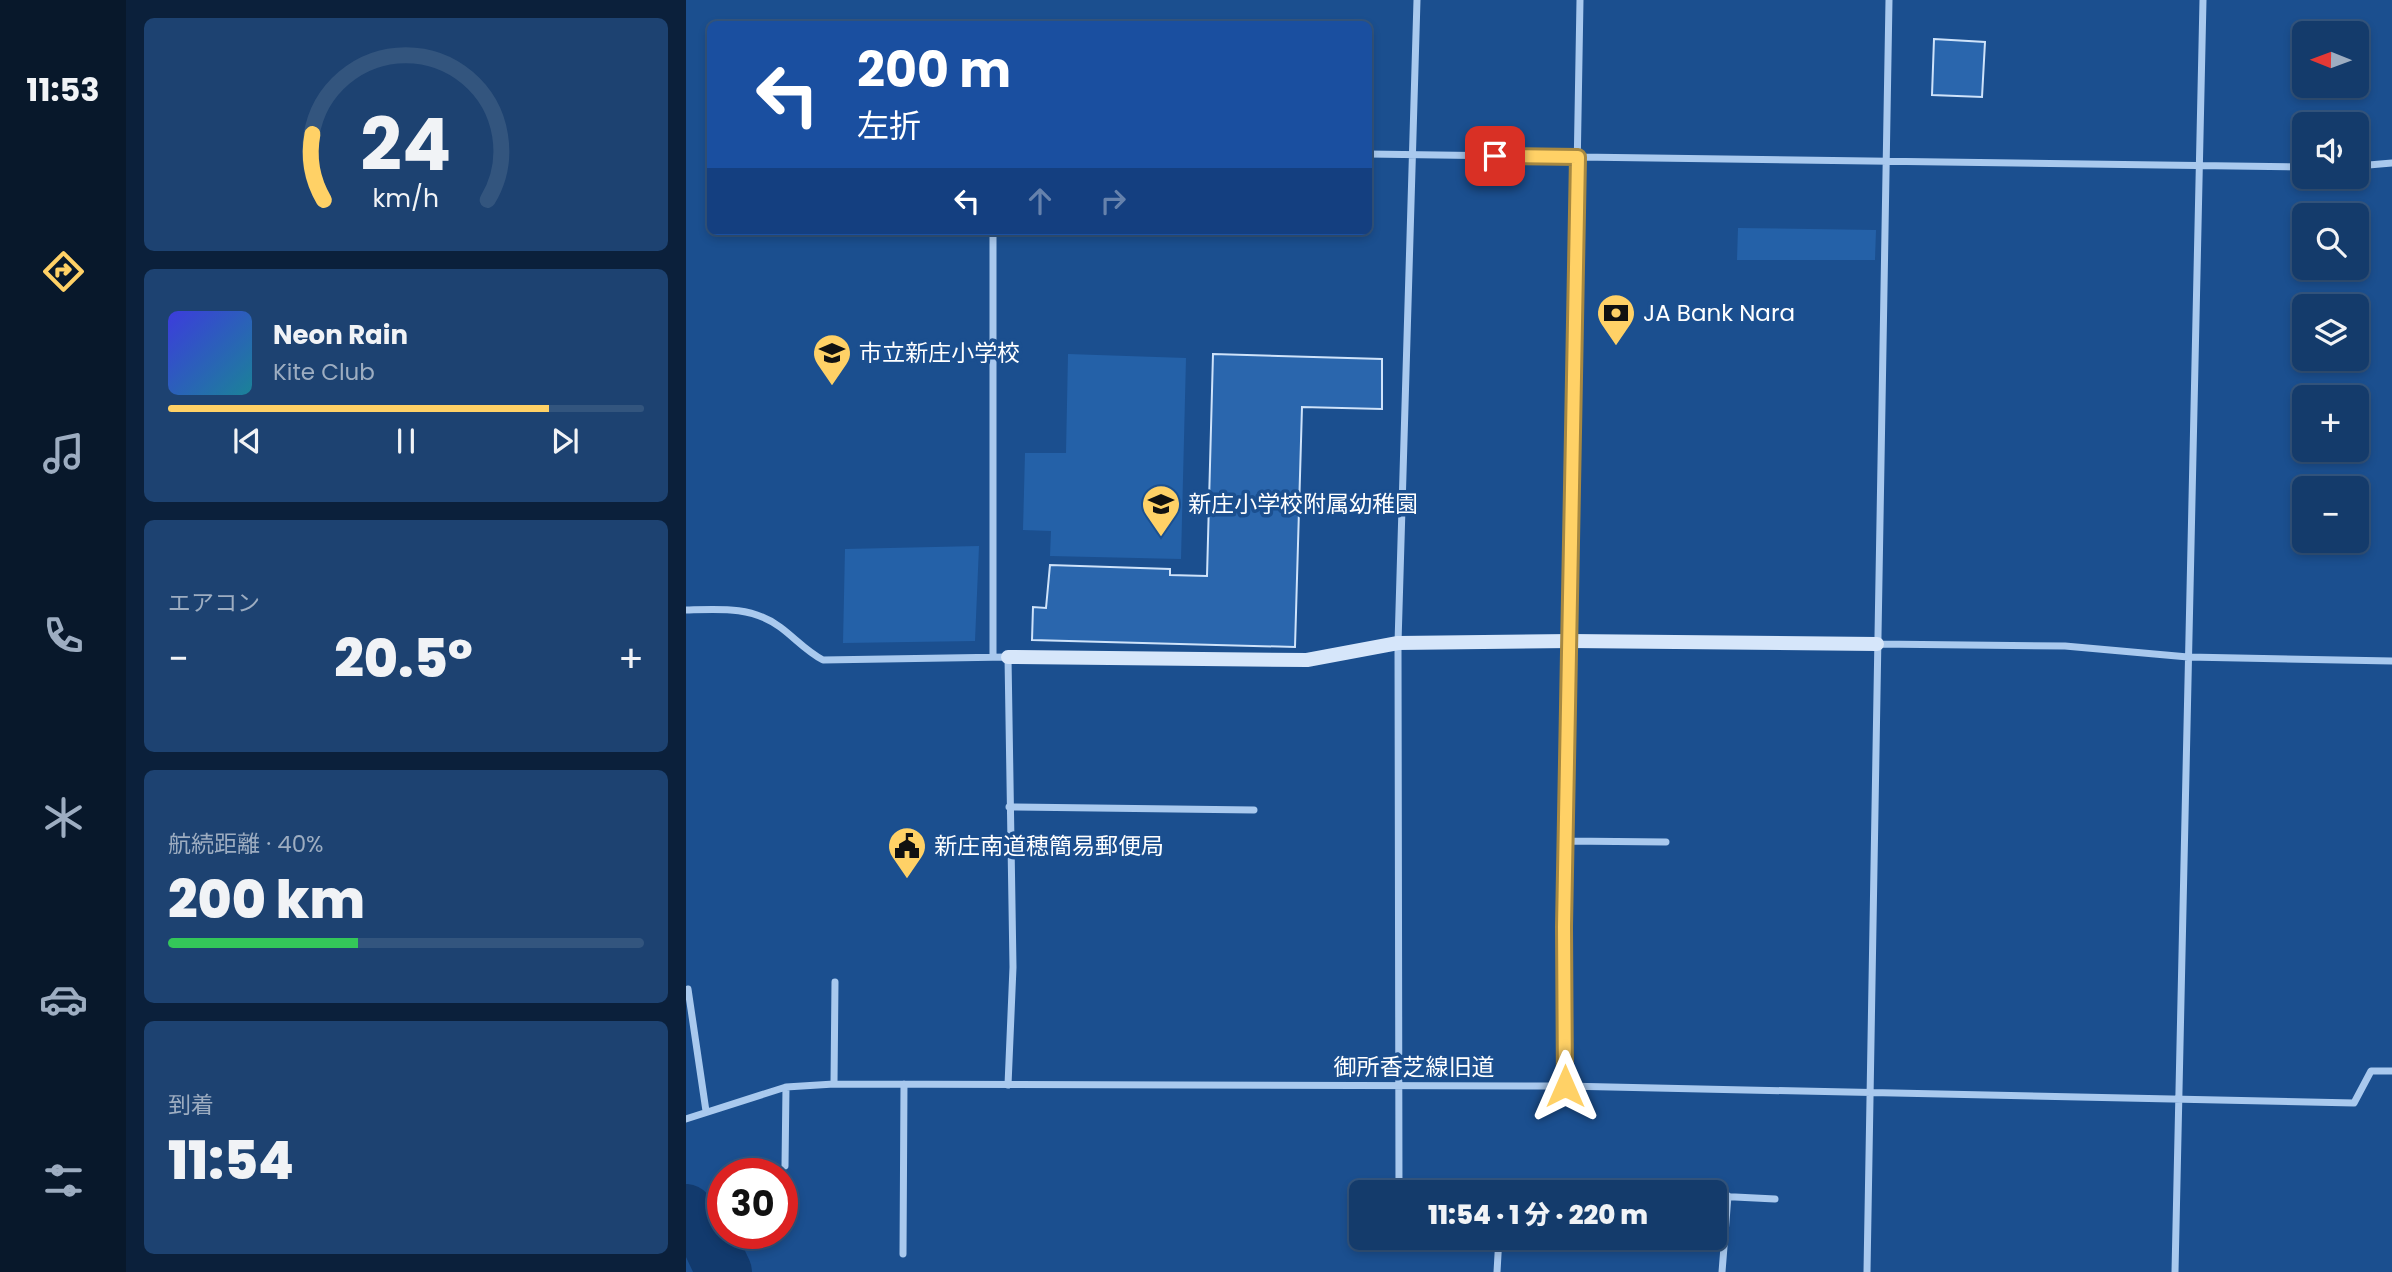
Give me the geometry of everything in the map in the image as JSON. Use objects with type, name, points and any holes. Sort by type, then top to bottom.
[{"type":"street","points":[[1399,1180],[1398,643],[1417,0]]},
{"type":"street","points":[[1565,1086],[1566,841],[1580,0]]},
{"type":"street","points":[[1867,1272],[1889,0]]},
{"type":"street","points":[[2175,1272],[2203,0]]},
{"type":"street","points":[[1372,154],[2292,167]]},
{"type":"street","points":[[2369,165],[2392,163]]},
{"type":"street","points":[[993,235],[993,657]]},
{"type":"street","points":[[686,610],[726,609],[755,612],[779,625],[823,660],[1008,657],[1307,660],[1398,643],[1571,640],[2065,646],[2188,656],[2392,661]]},
{"type":"street","points":[[1008,657],[1013,967],[1008,1085]]},
{"type":"street","points":[[1009,807],[1254,810]]},
{"type":"street","points":[[1566,841],[1666,842]]},
{"type":"street","points":[[834,1084],[835,982]]},
{"type":"street","points":[[688,989],[706,1111]]},
{"type":"street","name":"御所香芝線旧道","points":[[686,1119],[786,1087],[834,1084],[1565,1086],[2354,1103],[2371,1071],[2392,1071]]},
{"type":"street","points":[[903,1254],[904,1084]]},
{"type":"street","points":[[785,1158],[786,1087]]},
{"type":"street","points":[[1722,1272],[1728,1196],[1775,1199]]},
{"type":"street","points":[[1497,1272],[1498,1250]]},
{"type":"shaded area","points":[[1738,228],[1876,230],[1875,260],[1737,260]]},
{"type":"shaded area","points":[[1068,354],[1186,358],[1181,559],[1050,556],[1051,531],[1023,530],[1025,453],[1066,453]]},
{"type":"shaded area","points":[[979,546],[975,641],[843,643],[845,549]]},
{"type":"building","points":[[1934,39],[1985,42],[1982,97],[1932,95]]},
{"type":"building","points":[[1213,354],[1382,359],[1382,409],[1302,407],[1295,647],[1032,640],[1033,607],[1046,608],[1050,565],[1170,569],[1170,575],[1207,576]]},
{"type":"waterway","points":[[686,1212],[707,1236],[724,1272]]},
{"type":"place","name":"JA Bank Nara","points":[[1616,347]]},
{"type":"place","name":"市立新庄小学校","points":[[832,387]]},
{"type":"place","name":"新庄小学校附属幼稚園","points":[[1161,538]]},
{"type":"place","name":"新庄南道穂簡易郵便局","points":[[907,880]]},
{"type":"route","points":[[1495,156],[1578,157],[1564,927],[1565,1086]]}]
